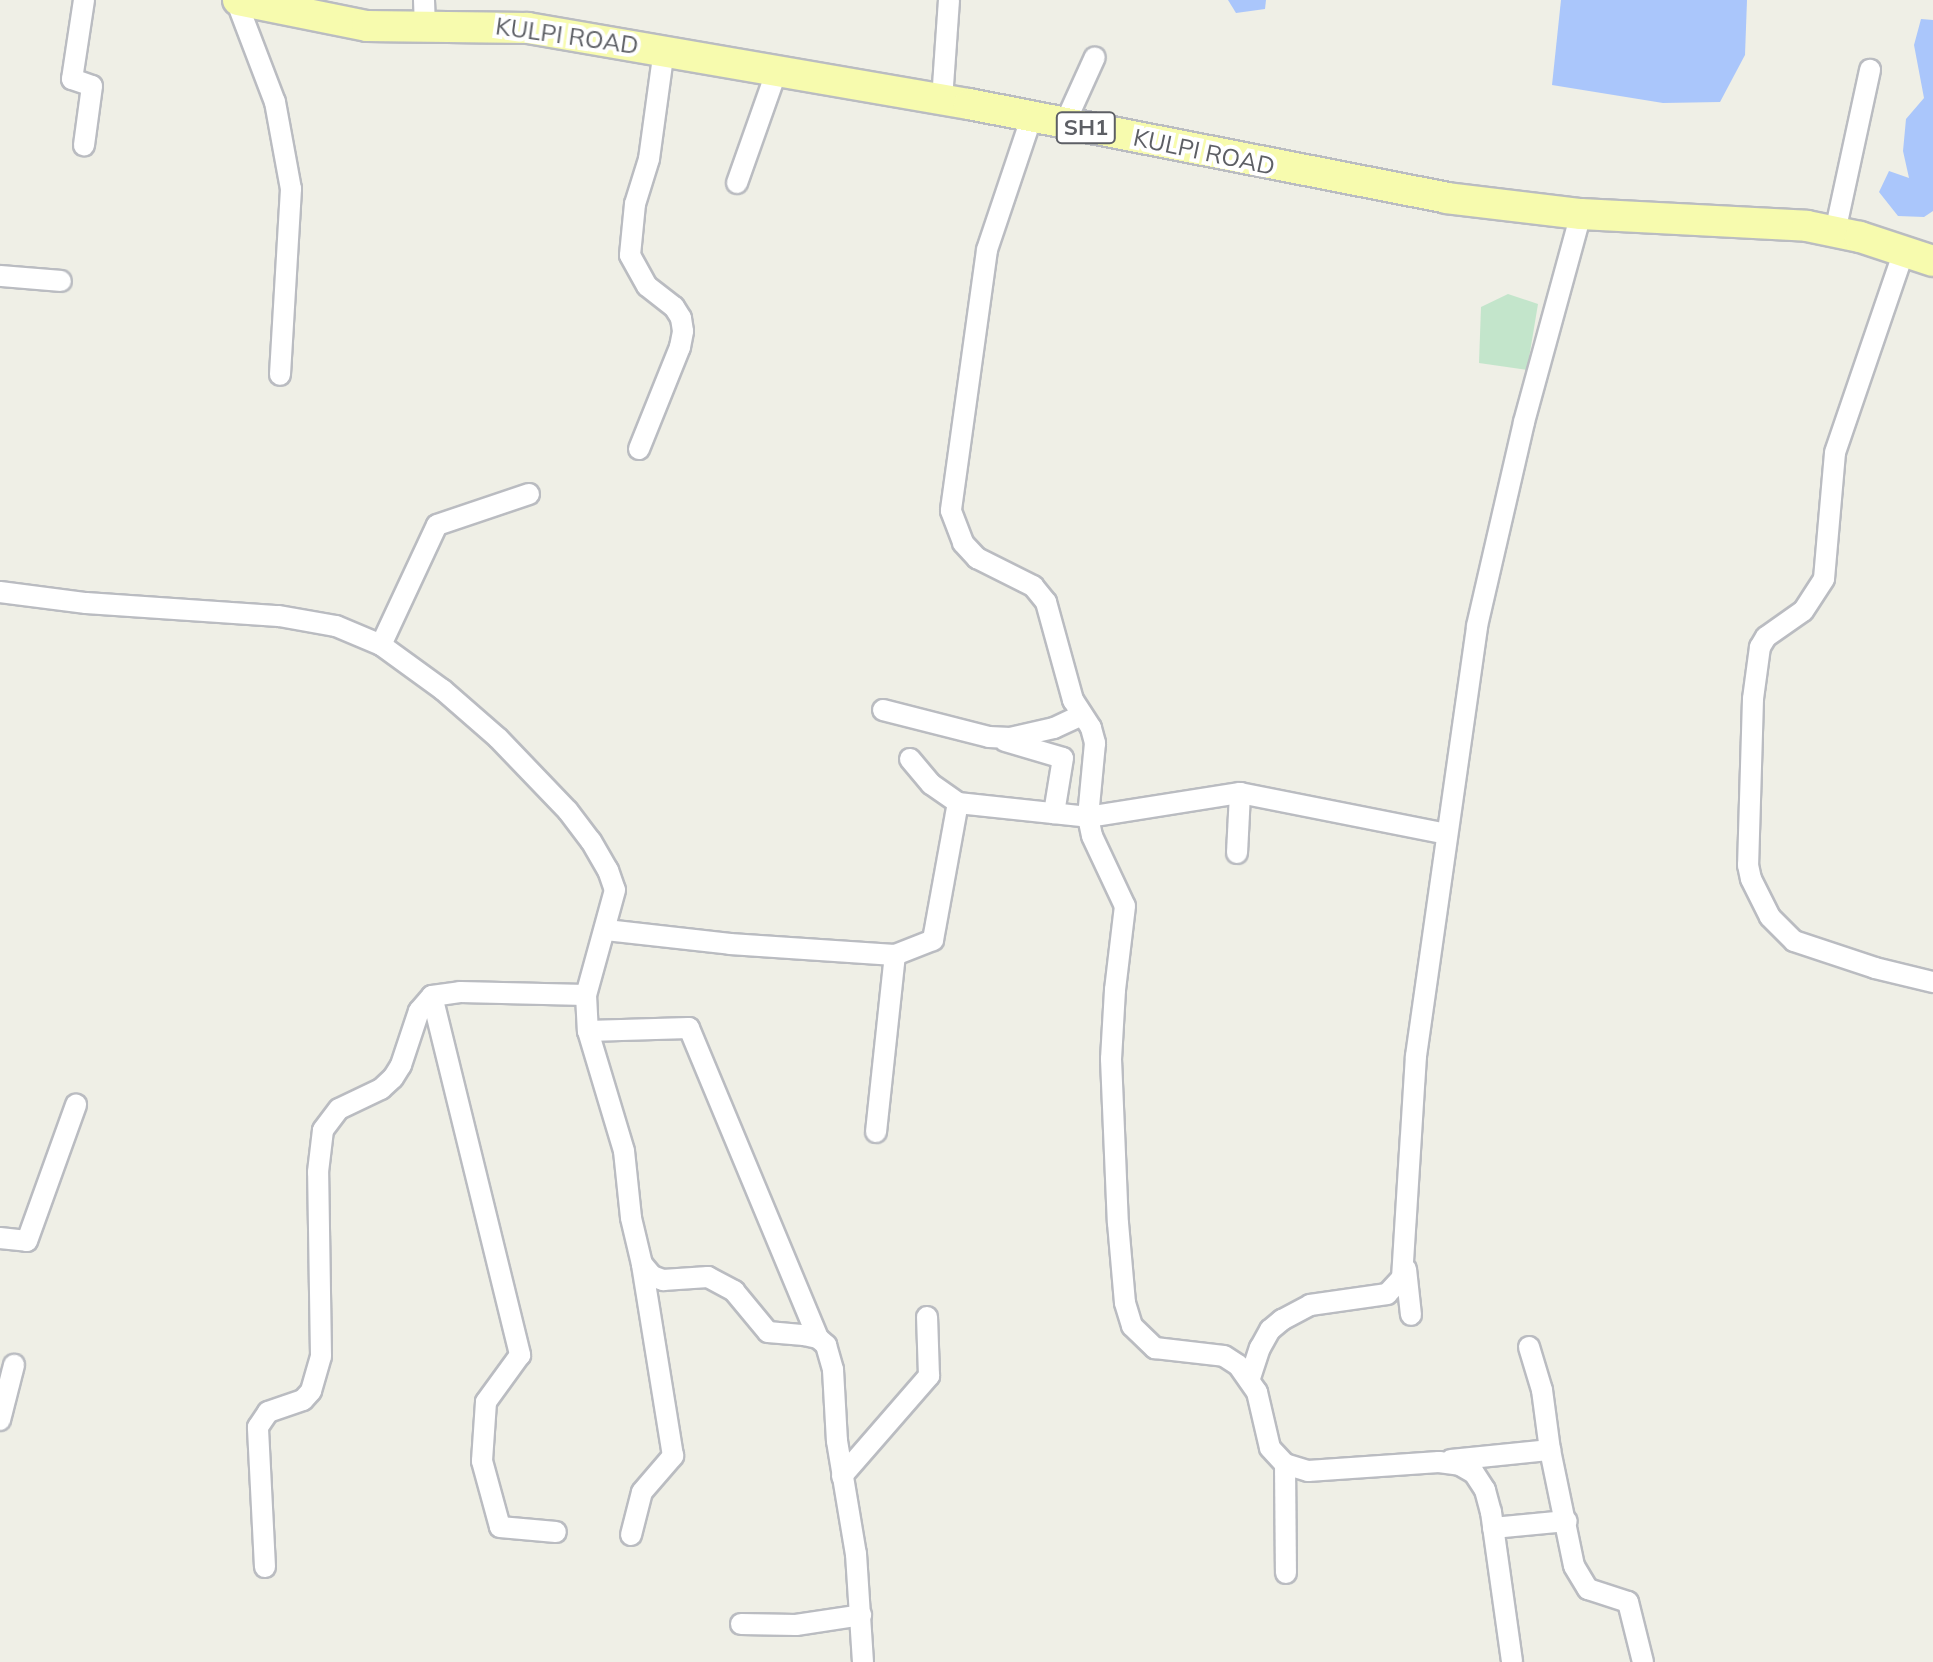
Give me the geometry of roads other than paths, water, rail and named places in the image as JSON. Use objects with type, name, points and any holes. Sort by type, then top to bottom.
[{"type":"main road","name":"KULPI ROAD","points":[[237,0],[367,26],[425,14],[482,25],[528,28],[1032,116],[1446,198],[1581,214],[1763,222],[1835,232],[1933,261]]},
{"type":"street","points":[[84,0],[72,79],[92,86],[84,145]]},
{"type":"street","points":[[237,0],[275,102],[291,189],[280,375]]},
{"type":"street","points":[[942,100],[949,0]]},
{"type":"street","points":[[639,449],[680,347],[683,331],[681,318],[674,307],[647,286],[630,255],[635,204],[649,159],[664,50]]},
{"type":"street","points":[[1065,123],[1095,57]]},
{"type":"street","points":[[737,183],[777,70]]},
{"type":"street","points":[[1835,232],[1870,70]]},
{"type":"street","points":[[1032,116],[987,250],[951,511],[963,543],[977,558],[1033,586],[1046,602],[1067,683],[1095,743],[1088,817],[1092,836],[1125,906],[1111,1059],[1125,1303],[1132,1326],[1155,1348],[1224,1356],[1250,1378],[1270,1448],[1285,1464],[1308,1471],[1550,1450]]},
{"type":"street","points":[[1411,1315],[1405,1265],[1411,1104],[1477,626],[1524,422],[1581,214]]},
{"type":"street","points":[[1904,251],[1835,453],[1830,479],[1829,555],[1824,579],[1803,611],[1766,637],[1760,647],[1753,699],[1748,865],[1751,879],[1770,917],[1794,941],[1875,968],[1933,982]]},
{"type":"street","points":[[0,276],[61,281]]},
{"type":"street","points":[[381,645],[437,525],[529,494]]},
{"type":"street","points":[[0,592],[86,603],[279,616],[336,626],[381,645],[443,690],[498,738],[591,841],[608,870],[615,890],[586,995],[588,1031],[624,1151],[631,1218],[642,1264],[673,1456],[642,1492],[631,1535]]},
{"type":"street","points":[[883,710],[1063,758],[1054,813]]},
{"type":"street","points":[[989,737],[1033,734],[1082,715]]},
{"type":"street","points":[[910,759],[931,784],[958,803],[1088,817],[1240,793],[1447,834]]},
{"type":"street","points":[[1237,853],[1240,793]]},
{"type":"street","points":[[606,930],[730,944],[895,955],[933,940],[958,803]]},
{"type":"street","points":[[876,1132],[895,955]]},
{"type":"street","points":[[265,1567],[258,1427],[268,1412],[303,1400],[311,1391],[321,1356],[318,1172],[323,1130],[339,1109],[381,1089],[393,1078],[401,1065],[419,1011],[432,996],[460,992],[586,995]]},
{"type":"street","points":[[432,996],[520,1355],[486,1402],[482,1461],[500,1527],[556,1532]]},
{"type":"street","points":[[588,1031],[689,1028],[818,1338],[826,1345],[833,1370],[842,1476],[856,1554],[863,1662]]},
{"type":"street","points":[[0,1238],[27,1241],[76,1105]]},
{"type":"street","points":[[642,1264],[652,1276],[663,1280],[708,1277],[734,1291],[750,1315],[768,1332],[818,1338]]},
{"type":"street","points":[[1250,1378],[1260,1348],[1270,1330],[1282,1320],[1310,1305],[1387,1294],[1402,1278],[1405,1265]]},
{"type":"street","points":[[842,1476],[929,1376],[927,1317]]},
{"type":"street","points":[[1529,1347],[1542,1390],[1550,1450],[1574,1566],[1588,1589],[1628,1602],[1643,1662]]},
{"type":"street","points":[[0,1420],[14,1365]]},
{"type":"street","points":[[1439,1462],[1460,1465],[1474,1473],[1485,1490],[1512,1662]]},
{"type":"street","points":[[1285,1464],[1286,1573]]},
{"type":"street","points":[[1493,1528],[1567,1521]]},
{"type":"street","points":[[741,1624],[796,1625],[861,1615]]},
{"type":"water","points":[[1228,0],[1266,0],[1265,9],[1236,13]]},
{"type":"water","points":[[1561,0],[1747,0],[1745,55],[1720,102],[1663,103],[1552,85]]},
{"type":"water","points":[[1921,19],[1933,20],[1933,211],[1924,217],[1898,216],[1879,192],[1889,171],[1909,178],[1903,151],[1906,119],[1924,98],[1914,45]]}]
